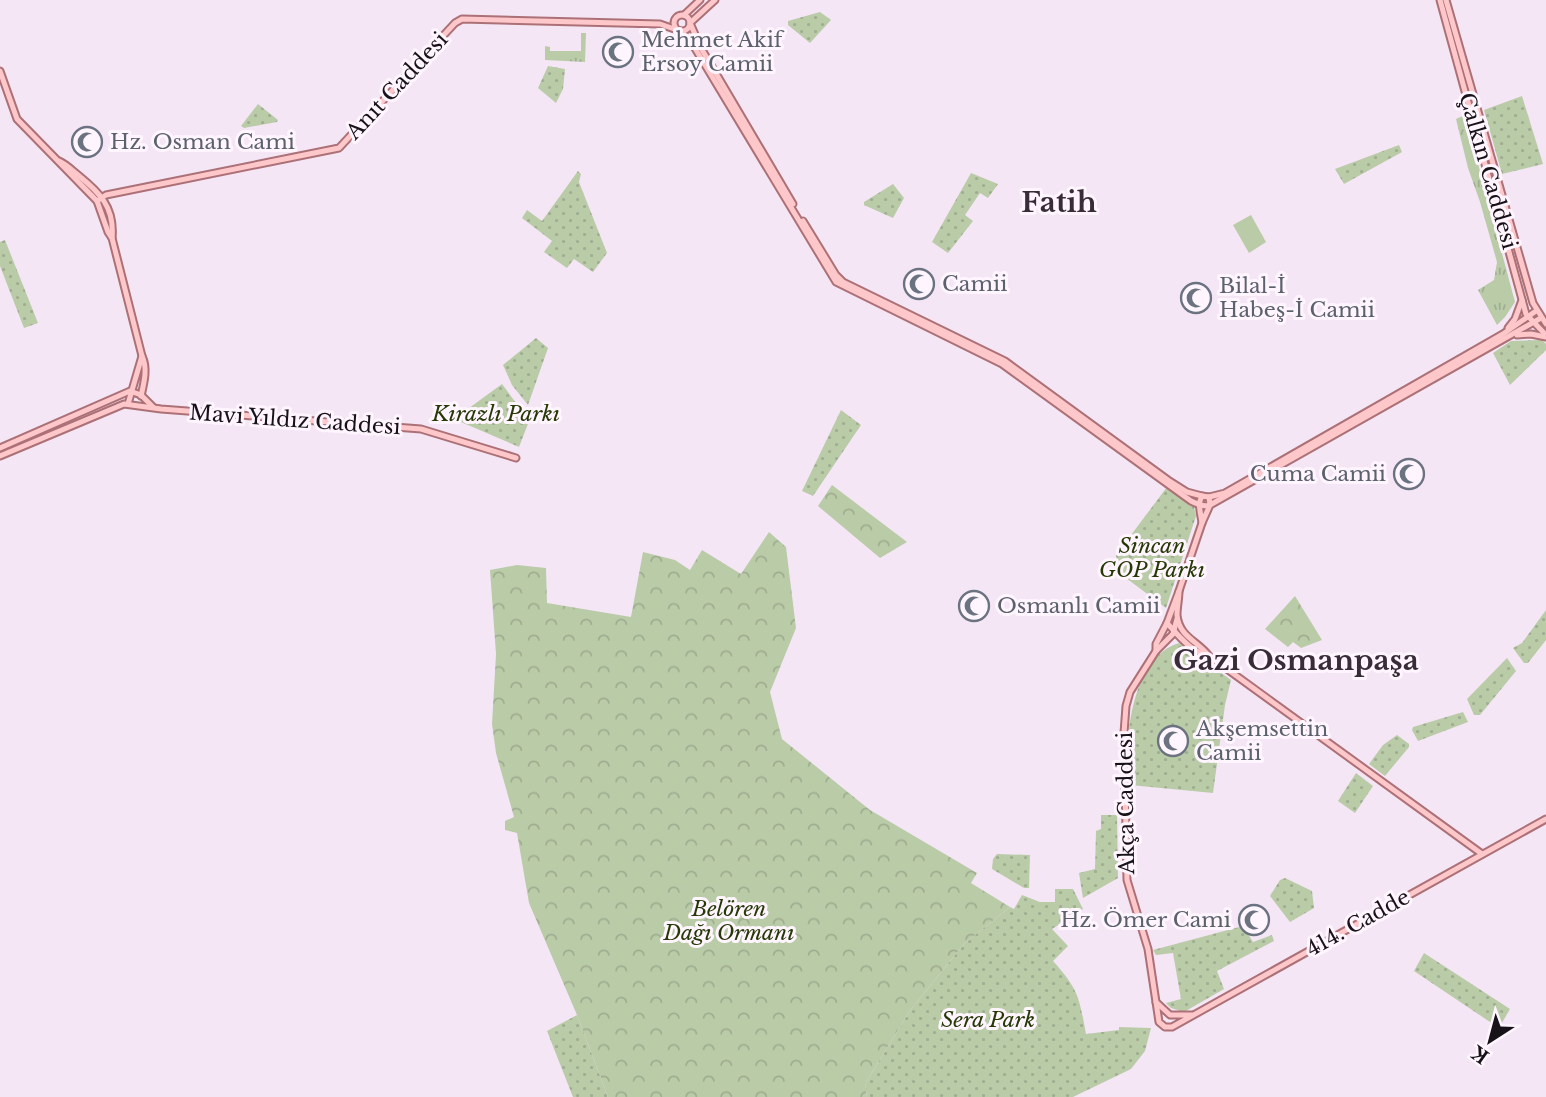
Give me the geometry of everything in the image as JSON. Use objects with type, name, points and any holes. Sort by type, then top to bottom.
[{"type":"main road","points":[[660,24],[684,15],[700,0]]},
{"type":"main road","points":[[660,24],[680,31],[687,29],[715,0]]},
{"type":"main road","name":"Çalkın Caddesi","points":[[1440,0],[1536,311],[1546,324]]},
{"type":"main road","name":"Çalkın Caddesi","points":[[1446,0],[1522,300],[1528,317],[1546,336]]},
{"type":"main road","points":[[684,15],[689,18],[701,48],[839,281],[1001,359],[1188,492],[1209,497],[1225,492],[1503,334],[1536,311]]},
{"type":"main road","points":[[676,18],[674,25],[693,45],[839,281],[1002,364],[1166,484],[1199,505],[1210,505],[1541,318]]},
{"type":"main road","name":"Anıt Caddesi","points":[[100,199],[339,148],[455,23],[462,19],[660,24]]},
{"type":"main road","points":[[0,71],[13,111],[23,127],[61,166],[100,199],[144,361],[141,395],[137,405]]},
{"type":"main road","points":[[0,96],[7,94]]},
{"type":"main road","points":[[1503,334],[1515,319],[1522,300]]},
{"type":"main road","name":"Çalkın Caddesi","points":[[1514,335],[1546,336]]},
{"type":"main road","points":[[128,404],[142,356]]},
{"type":"main road","points":[[0,448],[130,391],[141,395],[153,407]]},
{"type":"main road","name":"Mavi Yıldız Caddesi","points":[[0,456],[128,404],[421,429],[516,458]]},
{"type":"main road","points":[[24,438],[26,445]]},
{"type":"main road","points":[[1202,496],[1199,505],[1202,523]]},
{"type":"main road","points":[[1174,631],[1179,591],[1210,505],[1209,497]]},
{"type":"main road","name":"Akça Caddesi","points":[[1156,651],[1156,643],[1179,591]]},
{"type":"main road","points":[[1170,611],[1177,616],[1185,635],[1209,656],[1482,855]]},
{"type":"main road","points":[[1167,622],[1203,655],[1209,656]]},
{"type":"main road","name":"Akça Caddesi","points":[[1170,1028],[1159,1022],[1149,949],[1127,875],[1124,733],[1128,696],[1156,651],[1174,631]]},
{"type":"main road","name":"414. Cadde","points":[[1170,1028],[1546,819]]},
{"type":"main road","points":[[1156,1002],[1170,1015],[1192,1015]]},
{"type":"green space","points":[[820,12],[831,20],[810,43],[788,25],[788,21]]},
{"type":"green space","points":[[581,33],[586,33],[585,62],[545,60],[545,46],[550,47],[550,51],[581,51]]},
{"type":"green space","points":[[548,66],[565,69],[563,89],[556,103],[538,88]]},
{"type":"green space","points":[[1522,96],[1543,164],[1502,174],[1484,110]]},
{"type":"green space","points":[[258,104],[278,120],[277,122],[244,128],[241,126]]},
{"type":"green space","points":[[1465,115],[1515,302],[1497,325],[1478,290],[1494,280],[1497,262],[1456,119]]},
{"type":"green space","points":[[1399,145],[1402,152],[1344,184],[1335,169]]},
{"type":"green space","points":[[578,171],[581,174],[579,182],[607,253],[593,272],[574,259],[567,268],[544,252],[552,241],[522,218],[527,210],[542,221]]},
{"type":"green space","points":[[971,173],[998,184],[988,198],[980,193],[965,215],[973,221],[948,253],[932,242]]},
{"type":"green space","points":[[893,184],[904,198],[893,218],[864,205],[864,202]]},
{"type":"green space","points":[[1251,215],[1266,242],[1249,253],[1233,225]]},
{"type":"green space","points":[[5,240],[38,323],[24,328],[0,266],[0,242]]},
{"type":"green space","name":"Kirazlı Parkı","points":[[536,338],[548,348],[528,405],[512,385],[503,365]]},
{"type":"green space","points":[[1542,340],[1546,344],[1546,350],[1510,385],[1493,353],[1511,341]]},
{"type":"green space","name":"Kirazlı Parkı","points":[[502,384],[516,403],[531,416],[519,447],[454,419]]},
{"type":"green space","points":[[841,410],[861,425],[813,496],[802,491]]},
{"type":"green space","points":[[832,485],[907,542],[880,558],[818,506]]},
{"type":"green space","name":"Sincan GOP Parkı","points":[[1167,487],[1194,507],[1196,516],[1166,608],[1114,569],[1116,555]]},
{"type":"green space","name":"Belören Dağı Ormanı","points":[[769,532],[786,547],[796,628],[770,692],[782,739],[870,810],[977,873],[971,883],[1010,907],[964,944],[909,1012],[865,1084],[867,1097],[608,1097],[577,1015],[529,903],[517,833],[505,830],[505,821],[514,817],[496,753],[492,724],[496,654],[490,570],[517,565],[546,568],[547,603],[631,617],[643,552],[675,560],[690,570],[702,550],[741,574]]},
{"type":"green space","points":[[1295,596],[1322,640],[1301,648],[1293,642],[1288,647],[1265,629]]},
{"type":"green space","points":[[1546,610],[1546,640],[1528,663],[1524,663],[1513,648],[1522,643]]},
{"type":"green space","points":[[1179,643],[1231,680],[1213,793],[1130,785],[1128,736],[1138,690],[1149,666],[1157,656]]},
{"type":"green space","points":[[1507,658],[1516,671],[1480,715],[1474,715],[1467,699]]},
{"type":"green space","points":[[1463,712],[1468,722],[1418,741],[1412,730],[1413,727]]},
{"type":"green space","points":[[1397,735],[1409,744],[1409,747],[1385,776],[1369,764],[1383,745]]},
{"type":"green space","points":[[1356,773],[1373,786],[1355,813],[1338,801]]},
{"type":"green space","points":[[1101,815],[1117,815],[1118,878],[1083,898],[1079,873],[1095,869],[1096,831],[1101,829]]},
{"type":"green space","points":[[997,854],[1030,855],[1029,888],[1024,888],[992,869],[993,859]]},
{"type":"green space","points":[[1285,878],[1312,891],[1314,908],[1290,922],[1270,896],[1280,880]]},
{"type":"green space","name":"Sera Park","points":[[1055,889],[1073,889],[1083,909],[1052,929],[1068,946],[1053,961],[1077,994],[1086,1034],[1119,1030],[1119,1027],[1151,1028],[1145,1051],[1131,1069],[1073,1097],[867,1097],[865,1084],[909,1012],[964,944],[1010,907],[1014,909],[1022,895],[1040,902],[1055,902]]},
{"type":"green space","points":[[1243,926],[1253,942],[1272,935],[1274,941],[1217,971],[1224,989],[1184,1012],[1171,1008],[1166,1003],[1181,999],[1173,953],[1156,955],[1153,950]]},
{"type":"green space","points":[[1424,953],[1510,1009],[1499,1028],[1414,971]]},
{"type":"green space","points":[[577,1015],[608,1097],[573,1097],[547,1031]]},
{"type":"place","name":"Mehmet Akif Ersoy Camii","points":[[618,52]]},
{"type":"place","name":"Hz. Osman Cami","points":[[87,142]]},
{"type":"place","name":"Camii","points":[[919,284]]},
{"type":"place","name":"Bilal-İ Habeş-İ Camii","points":[[1196,298]]},
{"type":"place","name":"Cuma Camii","points":[[1409,474]]},
{"type":"place","name":"Osmanlı Camii","points":[[974,606]]},
{"type":"place","name":"Akşemsettin Camii","points":[[1173,741]]},
{"type":"place","name":"Hz. Ömer Cami","points":[[1254,920]]},
{"type":"district","name":"Fatih","points":[[1059,202]]},
{"type":"district","name":"Gazi Osmanpaşa","points":[[1296,660]]}]
